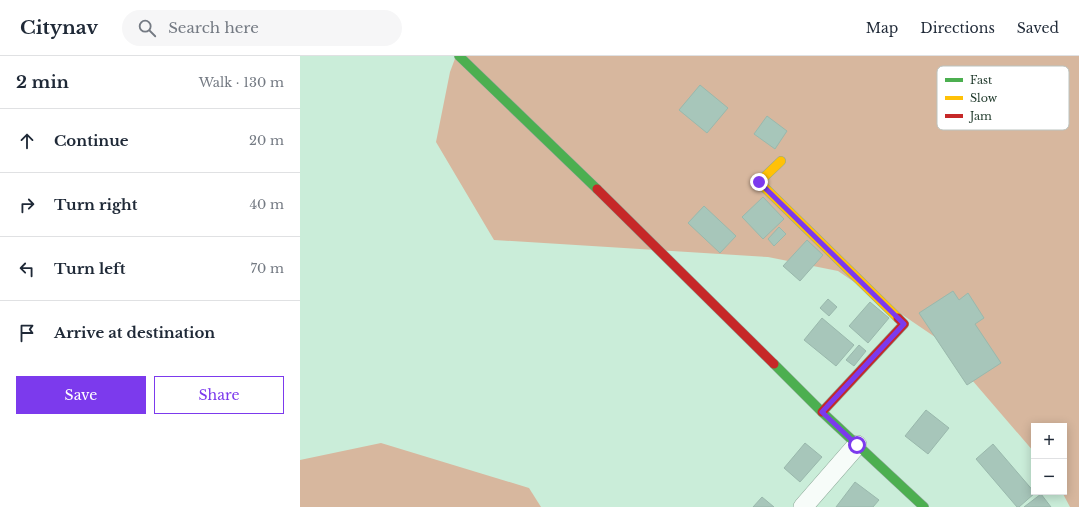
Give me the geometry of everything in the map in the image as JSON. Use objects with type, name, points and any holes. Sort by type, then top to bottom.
[{"type":"street","points":[[459,56],[566,158],[822,412],[924,507]]},
{"type":"street","points":[[781,161],[759,182],[904,324],[822,412]]},
{"type":"street","points":[[803,507],[857,445]]},
{"type":"shaded area","points":[[456,56],[1079,56],[1079,507],[1070,507],[1064,495],[1067,495],[1067,423],[1031,423],[1031,449],[935,337],[838,271],[768,257],[494,240],[436,142],[450,72]]},
{"type":"shaded area","points":[[381,443],[529,488],[541,507],[300,507],[300,460]]},
{"type":"building","points":[[700,85],[728,108],[707,133],[679,110]]},
{"type":"building","points":[[767,116],[787,131],[775,149],[754,134]]},
{"type":"building","points":[[763,197],[784,219],[763,239],[742,217]]},
{"type":"building","points":[[704,206],[736,236],[720,253],[688,223]]},
{"type":"building","points":[[779,227],[786,234],[774,246],[768,239]]},
{"type":"building","points":[[807,240],[823,255],[800,281],[783,266]]},
{"type":"building","points":[[953,291],[959,300],[968,293],[984,318],[975,324],[1001,363],[967,385],[919,313]]},
{"type":"building","points":[[828,299],[837,307],[829,316],[820,308]]},
{"type":"building","points":[[870,302],[889,318],[868,343],[849,326]]},
{"type":"building","points":[[822,318],[854,345],[836,366],[804,340]]},
{"type":"building","points":[[859,345],[866,351],[854,366],[846,360]]},
{"type":"building","points":[[926,410],[949,428],[928,454],[905,436]]},
{"type":"building","points":[[805,443],[822,457],[800,482],[784,468]]},
{"type":"building","points":[[993,444],[1031,488],[1031,495],[1033,495],[1019,507],[1017,507],[976,459]]},
{"type":"building","points":[[855,482],[879,500],[873,507],[836,507]]},
{"type":"building","points":[[1042,495],[1051,507],[1024,507]]},
{"type":"building","points":[[762,497],[774,507],[753,507]]},
{"type":"traffic: fast","points":[[459,56],[597,189]]},
{"type":"traffic: fast","points":[[774,364],[822,412],[924,507]]},
{"type":"traffic: slow","points":[[781,161],[759,182],[898,318]]},
{"type":"traffic: jam","points":[[597,189],[774,364]]},
{"type":"traffic: jam","points":[[822,412],[904,324],[898,318]]},
{"type":"route","points":[[759,182],[904,324],[822,412],[857,445]]}]
